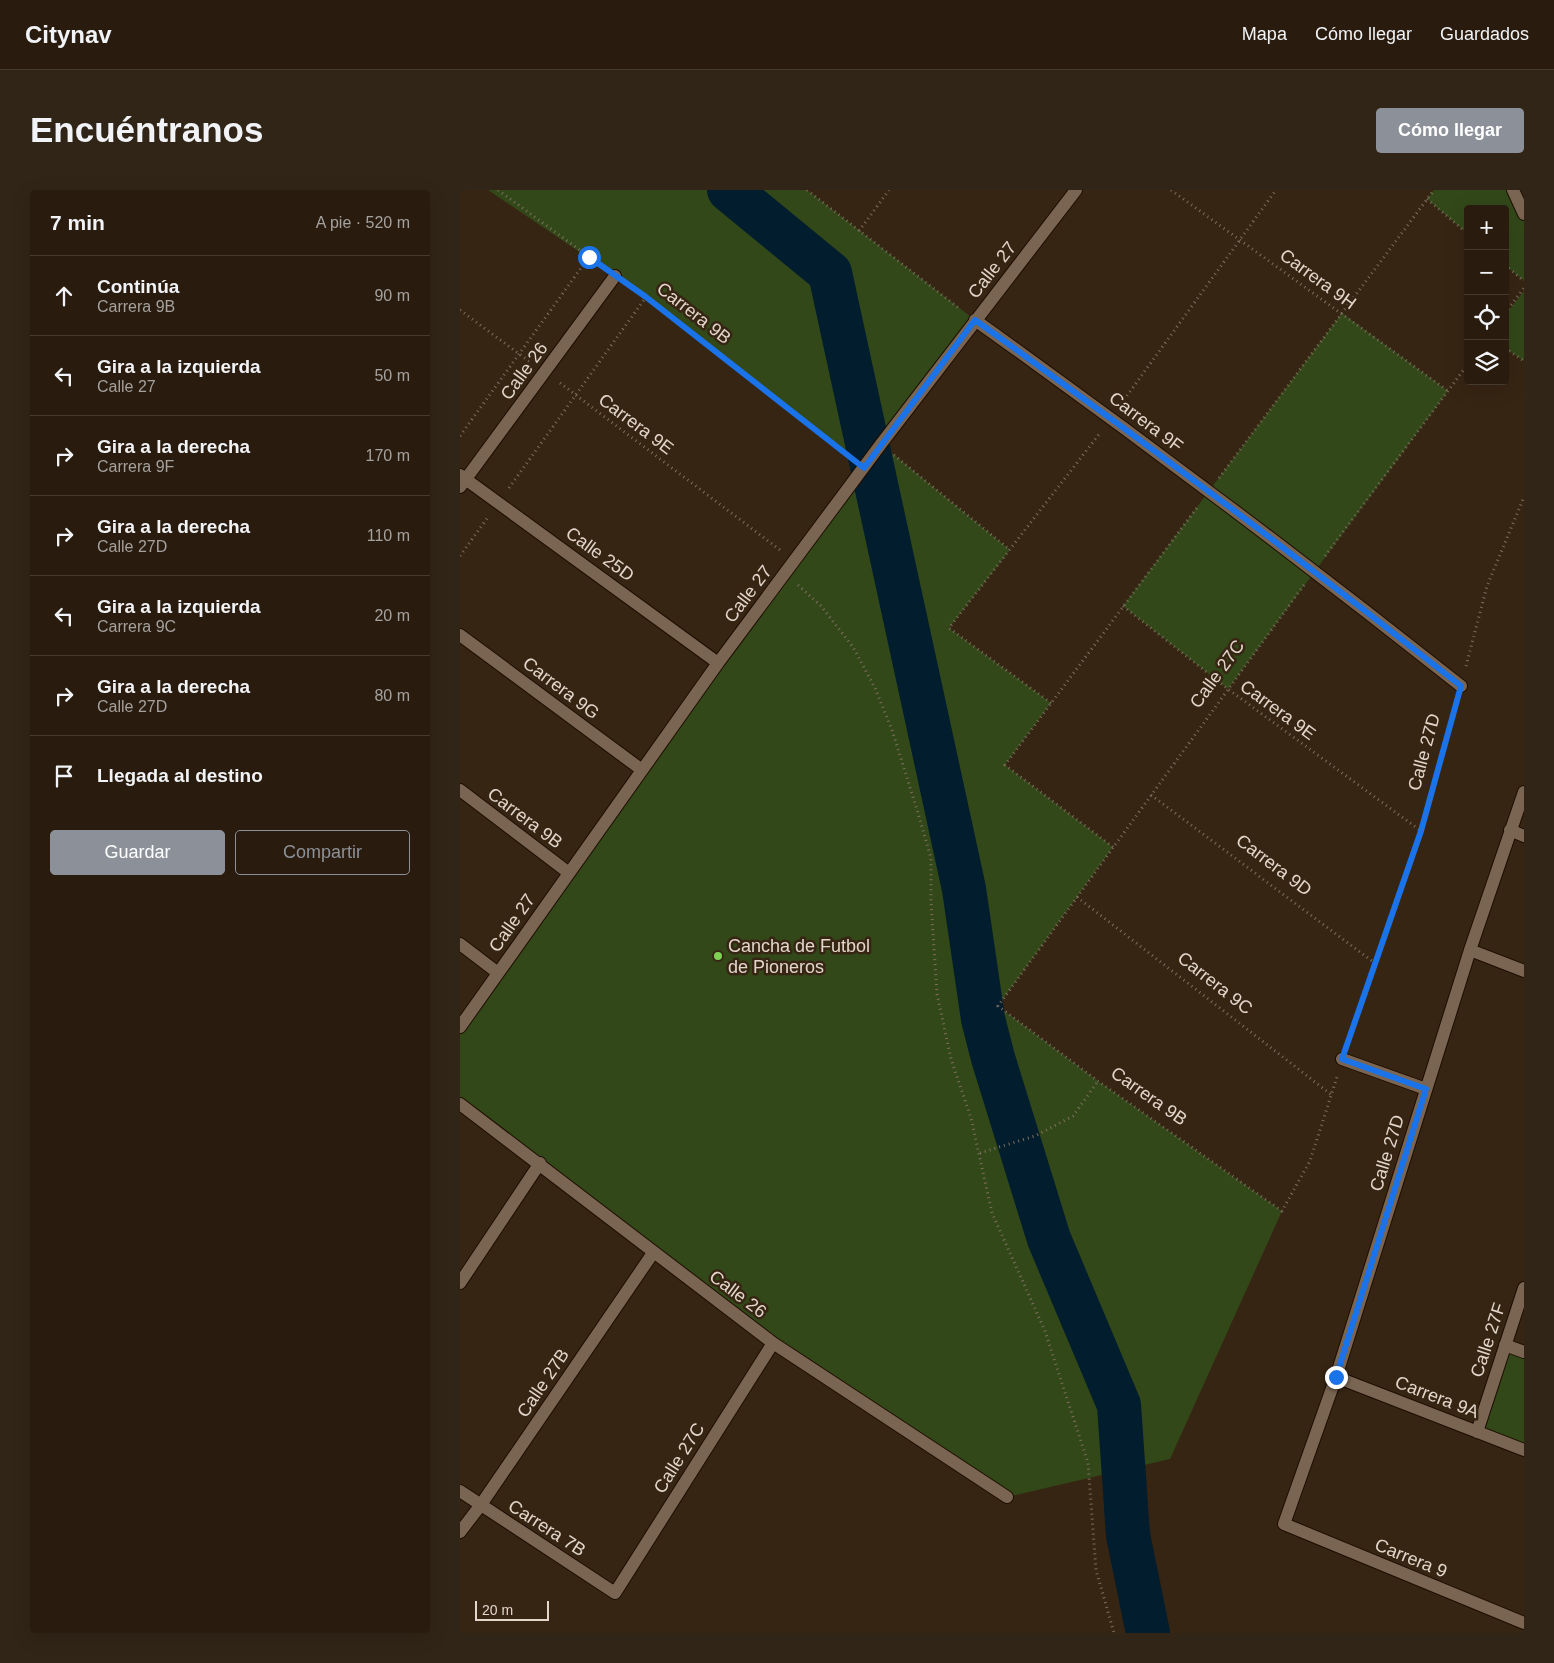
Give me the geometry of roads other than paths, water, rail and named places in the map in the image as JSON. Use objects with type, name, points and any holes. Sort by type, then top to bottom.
[{"type":"street","name":"Calle 27","points":[[460,1027],[718,663],[975,320],[1076,190]]},
{"type":"street","points":[[1513,190],[1524,214]]},
{"type":"street","name":"Calle 26","points":[[462,480],[615,276]]},
{"type":"street","name":"Carrera 9F","points":[[975,320],[1112,417],[1208,492],[1315,570],[1461,686]]},
{"type":"street","name":"Calle 25D","points":[[462,480],[498,502],[718,663]]},
{"type":"street","name":"Carrera 9G","points":[[460,635],[642,770]]},
{"type":"street","name":"Carrera 9B","points":[[460,790],[569,874]]},
{"type":"street","name":"Calle 27D","points":[[1284,1524],[1336,1377],[1470,950],[1524,792]]},
{"type":"street","points":[[1510,830],[1524,836]]},
{"type":"street","points":[[460,944],[498,973]]},
{"type":"street","points":[[1470,950],[1524,971]]},
{"type":"street","points":[[1342,1059],[1426,1089]]},
{"type":"street","name":"Calle 26","points":[[460,1104],[540,1163],[653,1253],[774,1342],[1007,1496]]},
{"type":"street","points":[[460,1283],[540,1163]]},
{"type":"street","name":"Calle 27B","points":[[460,1532],[480,1506],[653,1253]]},
{"type":"street","name":"Calle 27F","points":[[1477,1432],[1524,1288]]},
{"type":"street","name":"Calle 27C","points":[[615,1593],[774,1342]]},
{"type":"street","points":[[1505,1345],[1524,1352]]},
{"type":"street","name":"Carrera 9A","points":[[1336,1377],[1524,1450]]},
{"type":"street","name":"Carrera 7B","points":[[460,1491],[480,1506],[615,1593]]},
{"type":"street","name":"Carrera 9","points":[[1284,1524],[1524,1623]]},
{"type":"waterway","points":[[729,190],[830,273],[964,889],[983,1019],[993,1058],[1049,1239],[1119,1405],[1128,1535],[1148,1633]]},
{"type":"place","name":"Cancha de Futbol de Pioneros","points":[[718,956]]}]
